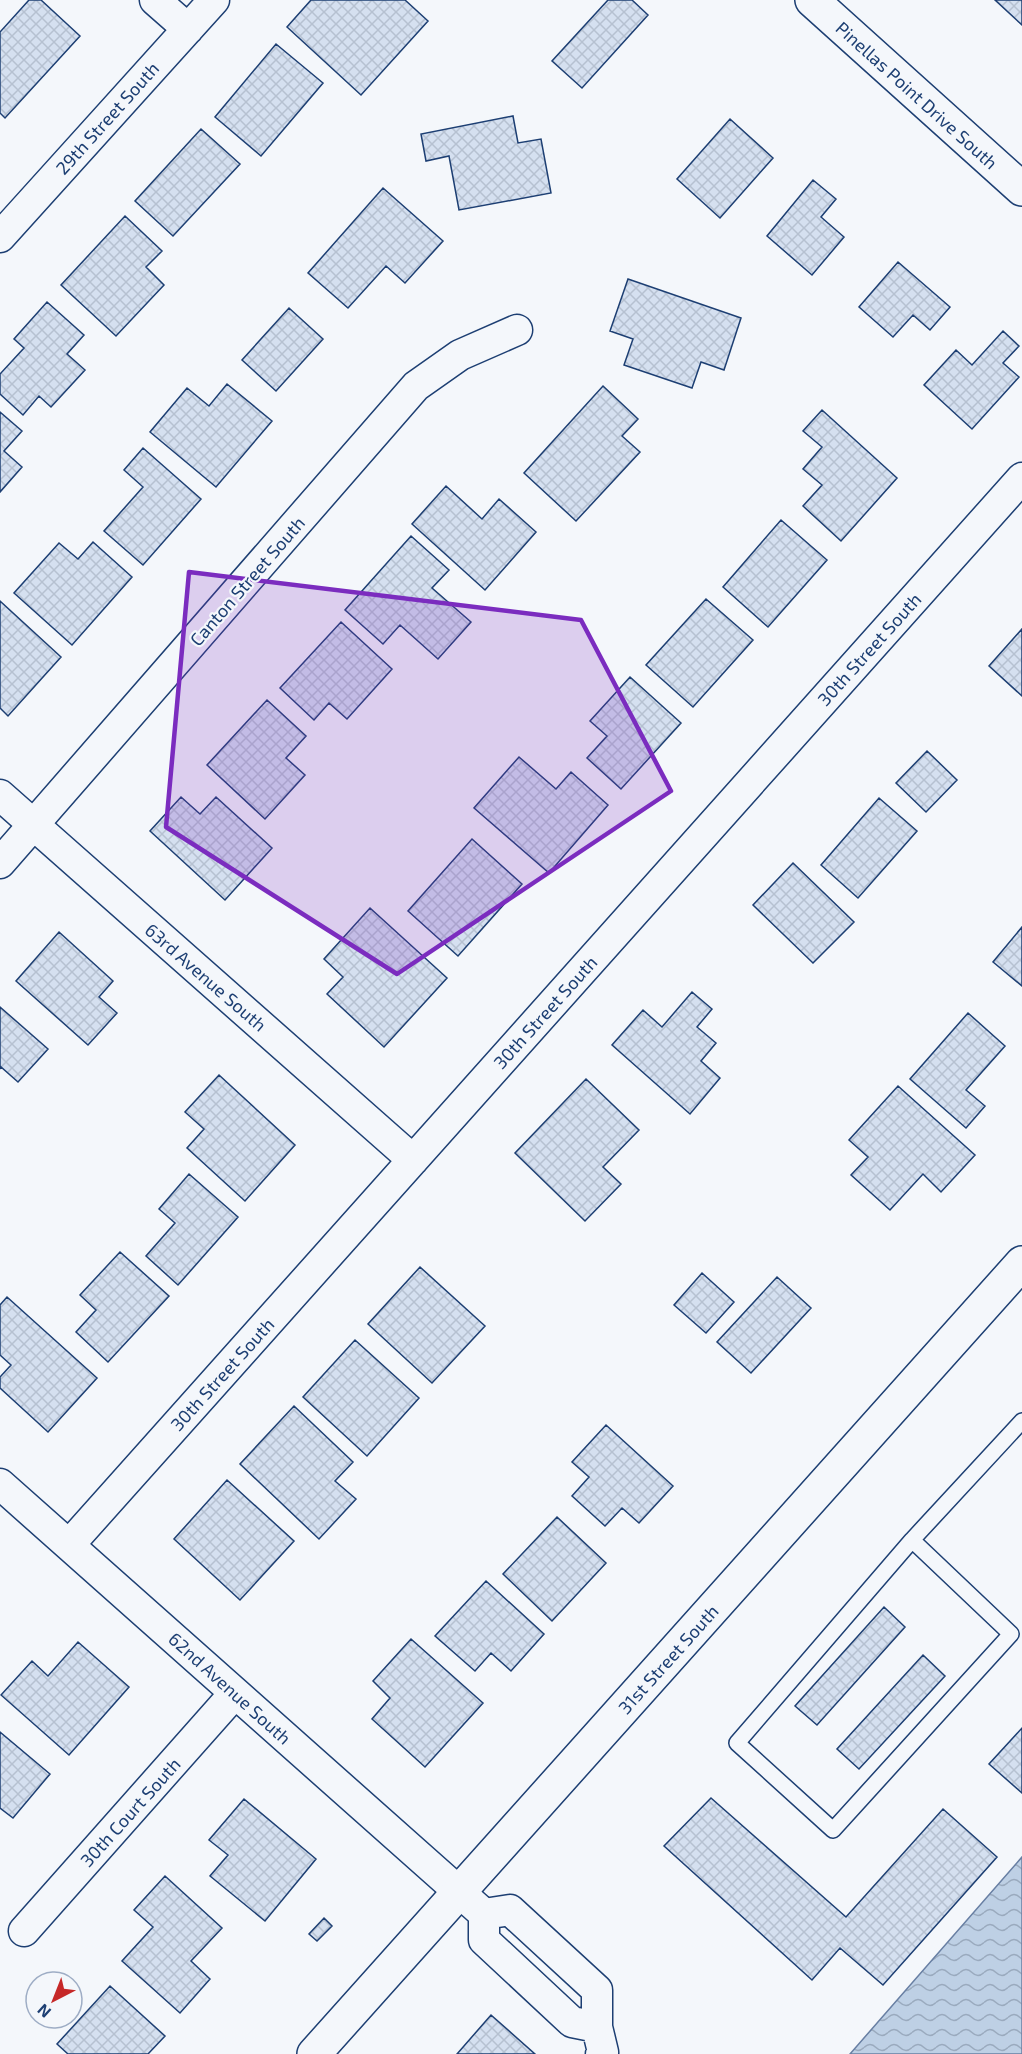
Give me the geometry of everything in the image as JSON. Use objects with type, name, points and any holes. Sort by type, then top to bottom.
[{"type":"street","points":[[155,0],[188,29]]},
{"type":"street","name":"29th Street South","points":[[0,237],[214,0]]},
{"type":"street","name":"Pinellas Point Drive South","points":[[812,0],[1022,189]]},
{"type":"street","name":"Canton Street South","points":[[0,863],[416,386],[460,355],[517,330]]},
{"type":"street","name":"30th Street South","points":[[69,1545],[1022,478]]},
{"type":"street","name":"63rd Avenue South","points":[[0,795],[413,1160]]},
{"type":"street","name":"31st Street South","points":[[314,2054],[1022,1263]]},
{"type":"street","name":"62nd Avenue South","points":[[0,1484],[484,1914]]},
{"type":"street","name":"30th Court South","points":[[24,1931],[235,1693]]},
{"type":"street","points":[[510,1910],[597,1990],[599,2041],[572,2022],[484,1940],[484,1914],[510,1910]]},
{"type":"lane","points":[[912,1540],[1011,1634],[833,1830],[737,1743],[912,1540],[1022,1421]]},
{"type":"highlighted area","points":[[189,572],[581,620],[671,791],[397,974],[166,827]]},
{"type":"water","points":[[1022,1857],[1022,2054],[850,2054]]},
{"type":"building","points":[[29,0],[41,0],[80,36],[5,118],[0,113],[0,32]]},
{"type":"building","points":[[311,0],[405,0],[428,21],[361,95],[287,27]]},
{"type":"building","points":[[608,0],[632,0],[648,15],[582,88],[552,61]]},
{"type":"building","points":[[995,0],[1022,0],[1022,25]]},
{"type":"building","points":[[276,44],[323,83],[261,156],[215,117]]},
{"type":"building","points":[[513,116],[518,143],[541,139],[551,193],[459,210],[449,156],[426,161],[421,134]]},
{"type":"building","points":[[730,119],[773,158],[720,218],[677,179]]},
{"type":"building","points":[[201,129],[240,164],[173,236],[135,201]]},
{"type":"building","points":[[813,180],[836,199],[821,217],[844,237],[812,275],[767,236]]},
{"type":"building","points":[[383,188],[443,241],[405,283],[386,266],[348,308],[308,273]]},
{"type":"building","points":[[125,216],[162,251],[146,267],[164,285],[116,336],[61,285]]},
{"type":"building","points":[[898,262],[950,307],[930,330],[913,315],[893,337],[859,307]]},
{"type":"building","points":[[628,279],[741,318],[724,370],[701,362],[692,388],[624,365],[633,339],[610,331]]},
{"type":"building","points":[[47,302],[84,335],[67,354],[85,370],[51,407],[39,396],[23,415],[0,394],[0,374],[24,348],[14,339]]},
{"type":"building","points":[[289,308],[323,339],[276,391],[242,360]]},
{"type":"building","points":[[1003,331],[1019,346],[1003,363],[1019,377],[972,429],[924,385],[956,350],[972,365]]},
{"type":"building","points":[[227,384],[272,421],[216,487],[150,432],[187,388],[209,406]]},
{"type":"building","points":[[603,386],[638,419],[622,436],[640,452],[576,521],[524,473]]},
{"type":"building","points":[[822,410],[897,478],[841,541],[803,506],[822,485],[803,469],[822,447],[803,431]]},
{"type":"building","points":[[0,412],[22,431],[4,451],[22,467],[0,492]]},
{"type":"building","points":[[143,448],[201,499],[143,565],[104,531],[143,487],[124,470]]},
{"type":"building","points":[[446,486],[482,519],[499,499],[536,532],[485,590],[412,524]]},
{"type":"building","points":[[781,520],[827,560],[768,627],[723,587]]},
{"type":"building","points":[[411,536],[449,570],[432,588],[471,622],[438,659],[400,625],[383,644],[345,610]]},
{"type":"building","points":[[93,542],[132,577],[72,645],[14,593],[59,543],[78,559]]},
{"type":"building","points":[[706,599],[753,640],[693,707],[646,665]]},
{"type":"building","points":[[0,601],[61,657],[8,716],[0,708]]},
{"type":"building","points":[[341,622],[392,669],[347,719],[329,703],[314,720],[280,688]]},
{"type":"building","points":[[1022,629],[1022,696],[989,666]]},
{"type":"building","points":[[630,677],[681,723],[621,789],[587,758],[607,736],[590,721]]},
{"type":"building","points":[[267,700],[306,736],[286,758],[305,775],[265,819],[207,765]]},
{"type":"building","points":[[927,751],[957,780],[926,812],[896,783]]},
{"type":"building","points":[[519,757],[556,789],[571,772],[608,805],[549,873],[474,808]]},
{"type":"building","points":[[181,797],[200,814],[216,797],[272,848],[225,900],[150,831]]},
{"type":"building","points":[[879,798],[917,831],[858,898],[821,865]]},
{"type":"building","points":[[472,839],[522,884],[458,956],[408,911]]},
{"type":"building","points":[[793,863],[854,922],[813,963],[753,905]]},
{"type":"building","points":[[370,908],[447,978],[384,1047],[327,994],[343,977],[324,959]]},
{"type":"building","points":[[1022,927],[1022,986],[993,962]]},
{"type":"building","points":[[59,932],[113,981],[99,997],[117,1013],[88,1045],[16,981]]},
{"type":"building","points":[[692,992],[712,1009],[697,1027],[716,1043],[701,1061],[720,1078],[690,1114],[612,1045],[643,1010],[662,1027]]},
{"type":"building","points":[[0,1007],[48,1049],[18,1082],[1,1067],[0,1069]]},
{"type":"building","points":[[968,1013],[1005,1046],[966,1090],[985,1106],[966,1128],[910,1079]]},
{"type":"building","points":[[219,1075],[295,1145],[245,1201],[187,1148],[204,1129],[185,1112]]},
{"type":"building","points":[[586,1079],[639,1130],[603,1167],[621,1184],[585,1221],[515,1153]]},
{"type":"building","points":[[898,1086],[975,1155],[941,1192],[923,1174],[890,1210],[851,1175],[868,1157],[849,1140]]},
{"type":"building","points":[[189,1174],[238,1217],[178,1285],[146,1256],[175,1223],[159,1209]]},
{"type":"building","points":[[120,1252],[169,1296],[108,1362],[76,1332],[96,1310],[80,1295]]},
{"type":"building","points":[[420,1267],[485,1326],[432,1383],[368,1324]]},
{"type":"building","points":[[702,1273],[734,1302],[706,1333],[674,1305]]},
{"type":"building","points":[[777,1277],[811,1308],[751,1373],[717,1342]]},
{"type":"building","points":[[7,1297],[97,1378],[48,1432],[0,1388],[0,1377],[11,1365],[0,1355],[0,1305]]},
{"type":"building","points":[[355,1340],[419,1398],[367,1456],[303,1397]]},
{"type":"building","points":[[294,1406],[353,1462],[335,1481],[356,1499],[319,1539],[240,1464]]},
{"type":"building","points":[[606,1425],[673,1486],[639,1523],[622,1508],[605,1526],[572,1496],[589,1477],[572,1462]]},
{"type":"building","points":[[227,1480],[294,1541],[240,1600],[174,1539]]},
{"type":"building","points":[[557,1517],[606,1563],[552,1621],[503,1574]]},
{"type":"building","points":[[486,1581],[544,1634],[511,1671],[491,1653],[475,1671],[435,1636]]},
{"type":"building","points":[[884,1607],[905,1627],[817,1725],[795,1706]]},
{"type":"building","points":[[411,1639],[483,1703],[425,1767],[372,1719],[390,1698],[373,1681]]},
{"type":"building","points":[[78,1642],[129,1687],[69,1755],[1,1695],[32,1661],[48,1676]]},
{"type":"building","points":[[923,1655],[945,1676],[859,1769],[837,1749]]},
{"type":"building","points":[[1022,1728],[1022,1793],[989,1764]]},
{"type":"building","points":[[0,1732],[50,1774],[13,1818],[0,1808]]},
{"type":"building","points":[[711,1798],[846,1917],[943,1809],[997,1857],[883,1985],[840,1948],[812,1980],[664,1846]]},
{"type":"building","points":[[244,1799],[316,1859],[265,1921],[210,1876],[228,1855],[209,1840]]},
{"type":"building","points":[[165,1876],[222,1928],[191,1961],[210,1979],[180,2013],[122,1961],[153,1927],[134,1910]]},
{"type":"building","points":[[324,1918],[332,1926],[317,1941],[309,1934]]},
{"type":"building","points":[[110,1986],[165,2036],[148,2054],[68,2054],[57,2044],[70,2030],[84,2030],[84,2014]]},
{"type":"building","points":[[491,2015],[535,2054],[457,2054]]}]
